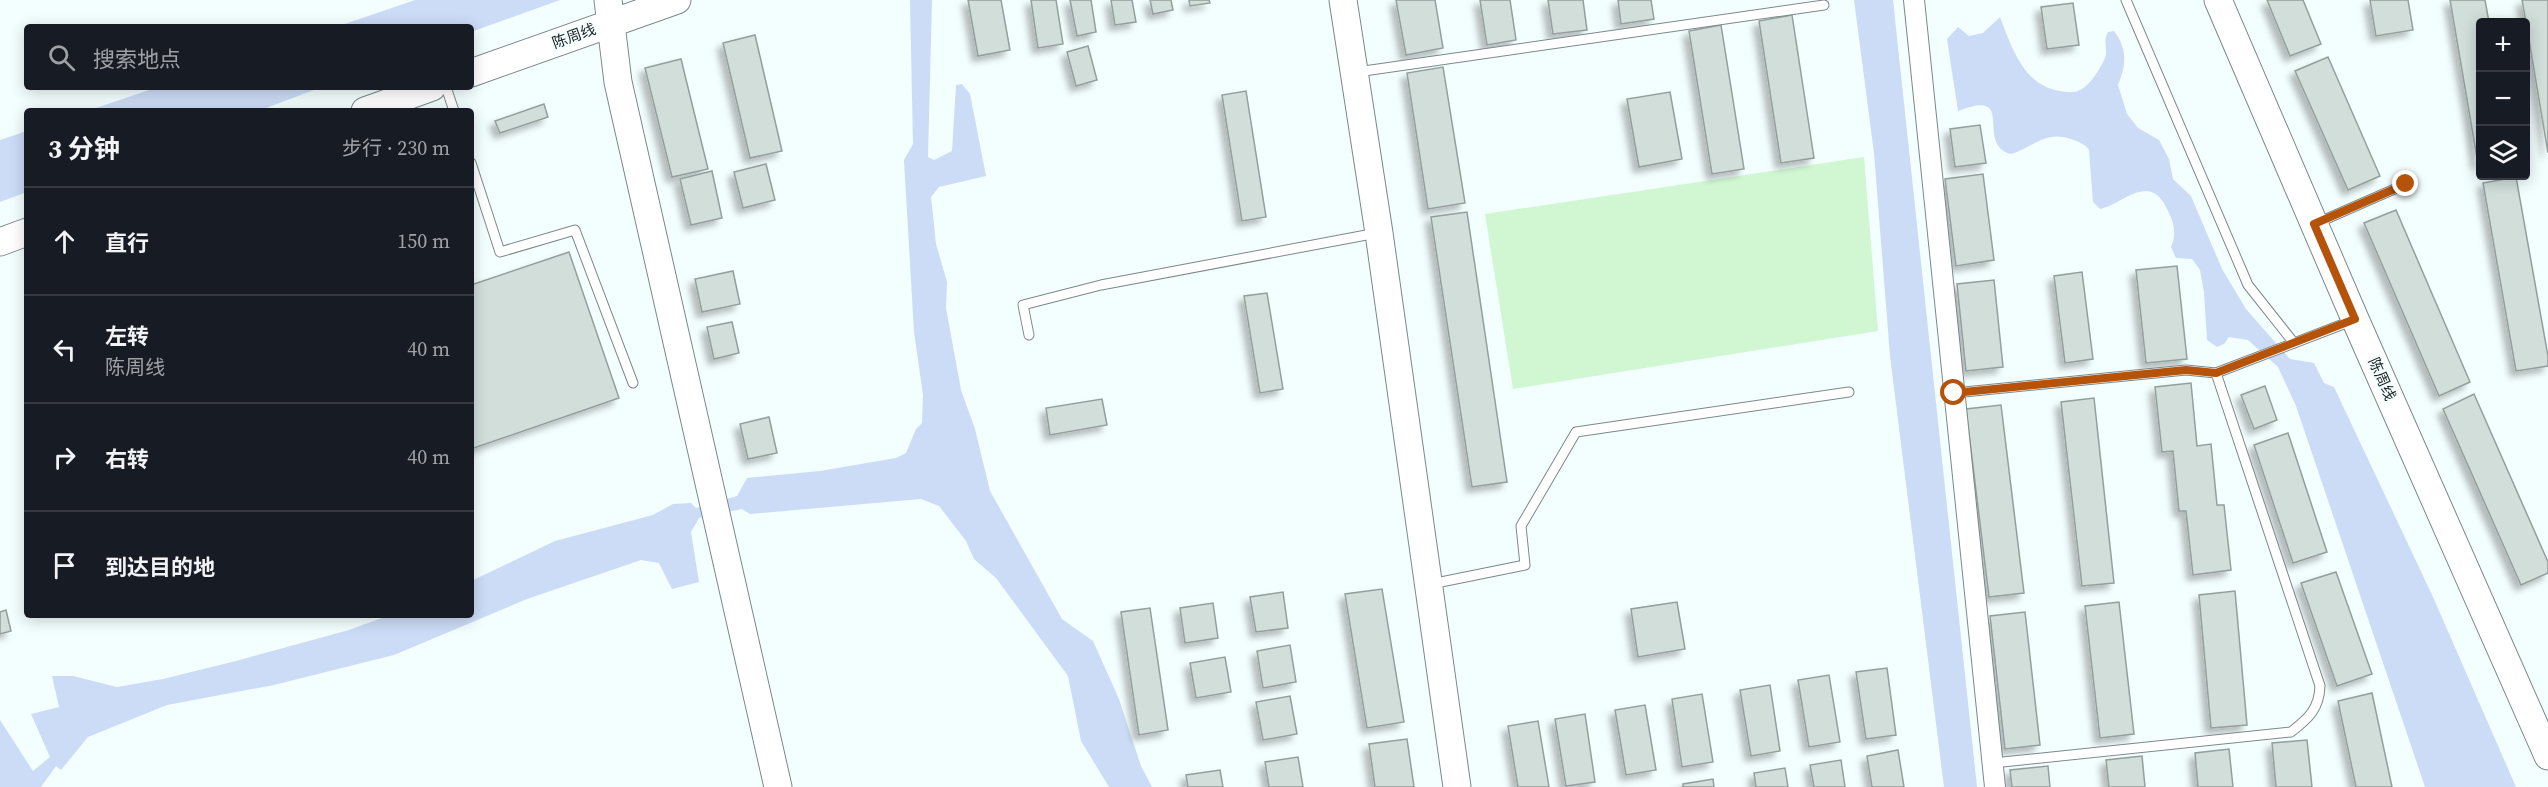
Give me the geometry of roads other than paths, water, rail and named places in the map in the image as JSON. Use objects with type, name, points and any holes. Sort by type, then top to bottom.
[{"type":"street","name":"陈周线","points":[[474,72],[609,12],[677,0]]},
{"type":"street","points":[[1343,0],[1379,232],[1457,787]]},
{"type":"street","points":[[1914,0],[1995,787]]},
{"type":"street","name":"陈周线","points":[[2218,0],[2355,319],[2545,744]]},
{"type":"street","points":[[609,12],[618,82],[778,787]]},
{"type":"street","points":[[373,108],[424,90]]},
{"type":"street","points":[[0,242],[24,233]]},
{"type":"lane","points":[[2126,0],[2248,285],[2294,343]]},
{"type":"lane","points":[[1355,72],[1824,5]]},
{"type":"lane","points":[[447,90],[453,108]]},
{"type":"lane","points":[[474,173],[500,252],[575,230],[633,383]]},
{"type":"lane","points":[[2314,224],[2406,184]]},
{"type":"lane","points":[[1029,335],[1023,305],[1101,285],[1379,232]]},
{"type":"lane","points":[[1954,393],[2186,370],[2216,373],[2355,319]]},
{"type":"lane","points":[[1993,763],[2291,732],[2304,722],[2319,702],[2320,686],[2216,373]]},
{"type":"lane","points":[[1428,584],[1525,565],[1521,526],[1576,432],[1849,392]]},
{"type":"water","points":[[415,0],[560,0],[474,31],[474,24],[345,24]]},
{"type":"water","points":[[910,0],[932,0],[928,157],[934,160],[952,151],[956,85],[962,84],[970,94],[986,176],[939,187],[931,197],[936,244],[947,282],[946,308],[961,390],[975,429],[990,491],[1062,619],[1093,641],[1119,699],[1141,766],[1152,787],[1109,787],[1081,741],[1068,676],[996,578],[974,559],[966,541],[939,506],[921,499],[750,514],[742,509],[699,518],[691,532],[699,582],[672,589],[659,563],[641,560],[527,599],[394,655],[274,685],[167,705],[88,737],[61,770],[56,766],[41,787],[0,787],[0,720],[33,771],[50,757],[31,714],[59,707],[52,676],[73,676],[117,687],[163,679],[236,661],[349,630],[382,618],[474,618],[474,580],[555,541],[653,515],[673,504],[691,503],[696,508],[737,496],[747,478],[820,471],[896,458],[906,453],[916,429],[922,423],[923,395],[914,332],[904,160],[913,144]]},
{"type":"water","points":[[1854,0],[1893,0],[1977,787],[1944,787],[1890,356],[1874,153]]},
{"type":"water","points":[[2000,17],[2009,41],[2028,74],[2048,88],[2060,91],[2074,92],[2086,86],[2105,59],[2108,32],[2114,31],[2119,38],[2124,58],[2123,71],[2118,85],[2127,114],[2138,128],[2159,140],[2169,159],[2173,179],[2191,196],[2222,269],[2246,309],[2290,359],[2314,363],[2324,383],[2334,387],[2433,597],[2516,787],[2425,787],[2296,406],[2278,367],[2248,340],[2229,337],[2224,344],[2217,347],[2207,340],[2200,270],[2192,259],[2176,258],[2171,247],[2174,238],[2173,224],[2161,199],[2145,191],[2100,209],[2093,202],[2089,150],[2084,145],[2064,137],[2055,137],[2041,140],[2011,154],[2001,148],[1996,140],[1991,111],[1986,106],[1958,111],[1947,39],[1958,27],[1969,36],[1983,33]]},
{"type":"water","points":[[149,90],[314,90],[266,108],[96,108]]},
{"type":"water","points":[[24,132],[24,193],[0,202],[0,140]]}]
